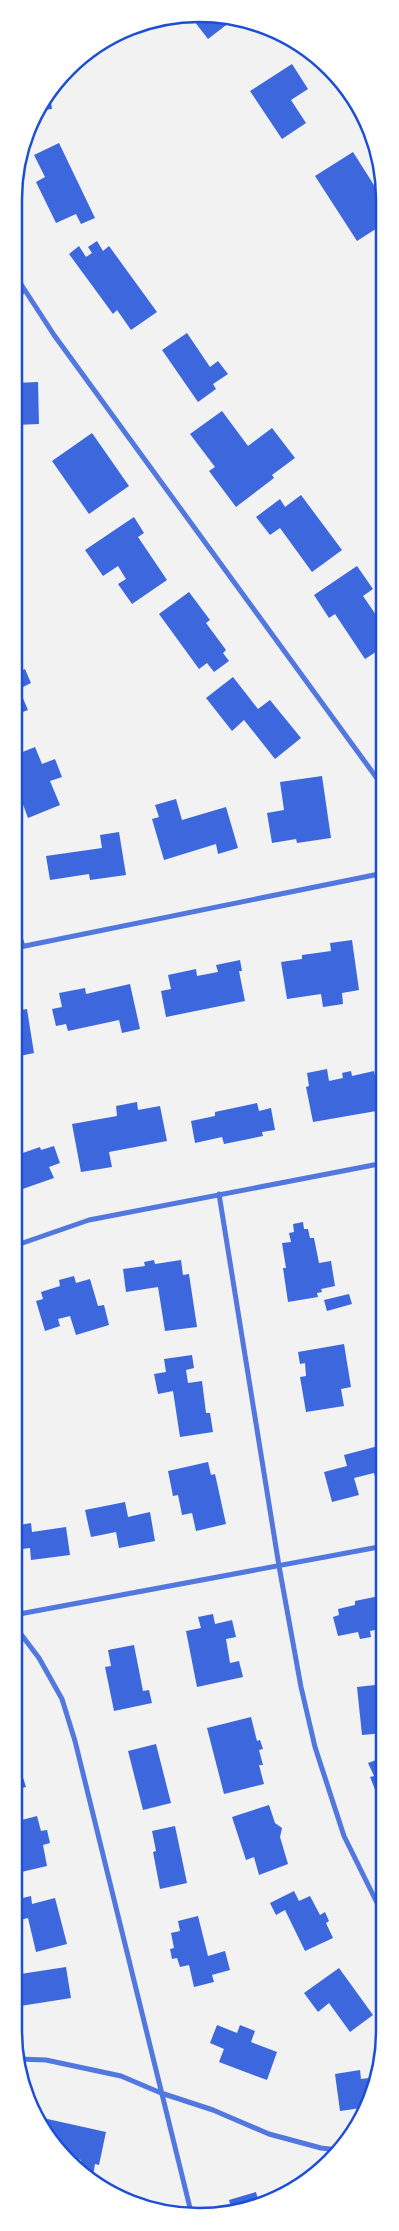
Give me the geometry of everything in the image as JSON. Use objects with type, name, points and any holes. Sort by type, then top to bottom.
[{"type":"street","points":[[22,287],[376,777]]},
{"type":"street","points":[[23,946],[376,876]]},
{"type":"street","points":[[22,1243],[89,1220],[376,1165]]},
{"type":"street","points":[[219,1194],[279,1566],[301,1687],[328,1792],[344,1836],[376,1901]]},
{"type":"street","points":[[22,1614],[376,1548]]},
{"type":"street","points":[[22,1636],[39,1658],[62,1699],[72,1733],[190,2208]]},
{"type":"street","points":[[25,2059],[46,2060],[121,2076],[213,2110],[269,2134],[332,2149]]},
{"type":"building","points":[[195,22],[227,25],[208,39]]},
{"type":"building","points":[[292,64],[308,89],[291,100],[306,123],[282,139],[250,91]]},
{"type":"building","points":[[51,102],[52,109],[47,110]]},
{"type":"building","points":[[59,143],[95,218],[81,224],[76,214],[56,223],[36,182],[45,177],[34,155]]},
{"type":"building","points":[[353,152],[376,188],[376,229],[357,241],[315,176]]},
{"type":"building","points":[[97,241],[103,251],[109,246],[157,312],[131,330],[117,310],[113,314],[69,254],[79,246],[86,257],[92,253],[88,247]]},
{"type":"building","points":[[187,333],[210,367],[218,361],[228,374],[213,384],[216,389],[198,402],[162,350]]},
{"type":"building","points":[[38,382],[39,424],[22,425],[22,383]]},
{"type":"building","points":[[222,411],[248,446],[272,428],[295,458],[272,475],[274,478],[236,507],[209,471],[215,467],[190,434]]},
{"type":"building","points":[[92,433],[129,486],[89,514],[52,461]]},
{"type":"building","points":[[301,495],[342,550],[312,572],[280,528],[270,535],[256,517],[280,499],[285,507]]},
{"type":"building","points":[[134,517],[144,533],[138,537],[167,580],[132,604],[118,584],[126,579],[118,566],[103,576],[85,550]]},
{"type":"building","points":[[357,566],[373,589],[363,596],[376,615],[376,652],[365,659],[335,614],[329,618],[314,595]]},
{"type":"building","points":[[189,592],[210,620],[206,623],[226,650],[223,653],[229,661],[214,672],[207,663],[199,669],[159,614]]},
{"type":"building","points":[[25,669],[31,683],[22,688],[22,670]]},
{"type":"building","points":[[233,677],[258,709],[270,700],[301,738],[275,759],[244,720],[232,731],[206,698]]},
{"type":"building","points":[[22,696],[28,710],[22,712]]},
{"type":"building","points":[[35,747],[42,764],[55,759],[62,777],[50,781],[60,805],[28,818],[22,802],[22,752]]},
{"type":"building","points":[[322,776],[331,838],[297,843],[296,839],[272,843],[267,813],[284,810],[280,782]]},
{"type":"building","points":[[176,799],[182,820],[226,807],[238,848],[218,854],[216,844],[164,860],[152,819],[159,817],[155,805]]},
{"type":"building","points":[[119,832],[126,875],[90,880],[89,874],[50,880],[46,856],[102,848],[100,835]]},
{"type":"building","points":[[352,940],[359,990],[342,993],[343,1004],[323,1007],[321,994],[287,999],[281,962],[302,959],[302,955],[331,951],[330,943]]},
{"type":"building","points":[[240,960],[242,971],[239,971],[245,1001],[166,1017],[161,991],[171,989],[168,975],[196,969],[197,976],[218,972],[216,965]]},
{"type":"building","points":[[130,984],[140,1029],[122,1033],[119,1020],[68,1031],[66,1024],[56,1026],[52,1009],[62,1007],[59,993],[85,988],[86,994]]},
{"type":"building","points":[[27,1009],[34,1053],[22,1056],[22,1010]]},
{"type":"building","points":[[327,1069],[329,1081],[343,1078],[342,1073],[351,1071],[352,1076],[374,1071],[376,1081],[376,1111],[313,1122],[306,1087],[309,1086],[307,1073]]},
{"type":"building","points":[[137,1102],[138,1110],[160,1106],[167,1141],[109,1152],[112,1167],[81,1172],[72,1124],[117,1116],[116,1106]]},
{"type":"building","points":[[257,1103],[259,1111],[271,1108],[275,1130],[262,1132],[263,1136],[224,1144],[222,1137],[195,1143],[191,1121],[215,1116],[215,1112]]},
{"type":"building","points":[[54,1146],[60,1163],[49,1167],[54,1178],[22,1189],[22,1153],[40,1147],[41,1150]]},
{"type":"building","points":[[303,1222],[304,1229],[308,1229],[310,1238],[314,1238],[319,1263],[331,1261],[335,1286],[321,1289],[322,1292],[317,1293],[318,1297],[288,1302],[283,1268],[286,1268],[282,1243],[291,1242],[289,1233],[294,1232],[293,1224]]},
{"type":"building","points":[[154,1260],[155,1264],[181,1260],[183,1275],[189,1274],[197,1327],[165,1331],[158,1287],[126,1292],[123,1269],[145,1266],[144,1262]]},
{"type":"building","points":[[74,1276],[76,1283],[90,1279],[98,1306],[104,1305],[109,1325],[76,1335],[70,1316],[58,1319],[60,1326],[45,1331],[36,1301],[43,1299],[41,1292],[60,1286],[59,1280]]},
{"type":"building","points":[[349,1294],[352,1304],[327,1311],[324,1300]]},
{"type":"building","points":[[344,1344],[351,1387],[341,1389],[344,1406],[306,1412],[300,1377],[306,1376],[305,1363],[300,1364],[298,1352]]},
{"type":"building","points":[[192,1355],[194,1368],[186,1370],[188,1383],[202,1381],[206,1413],[210,1413],[213,1432],[180,1437],[173,1391],[158,1394],[154,1374],[166,1372],[164,1359]]},
{"type":"building","points":[[376,1447],[376,1480],[374,1473],[354,1478],[359,1495],[332,1502],[324,1472],[347,1466],[344,1455]]},
{"type":"building","points":[[208,1462],[211,1475],[215,1474],[226,1524],[196,1531],[192,1513],[182,1515],[178,1495],[173,1496],[168,1471]]},
{"type":"building","points":[[125,1502],[128,1517],[150,1512],[155,1541],[119,1548],[116,1532],[91,1537],[85,1510]]},
{"type":"building","points":[[31,1523],[32,1532],[66,1527],[70,1555],[31,1560],[30,1548],[22,1549],[22,1525]]},
{"type":"building","points":[[376,1597],[376,1630],[370,1631],[371,1637],[360,1639],[358,1632],[338,1636],[333,1617],[339,1615],[338,1609],[355,1605],[355,1601]]},
{"type":"building","points":[[213,1614],[215,1624],[232,1620],[236,1637],[226,1639],[230,1663],[239,1661],[243,1677],[197,1687],[186,1631],[201,1628],[198,1617]]},
{"type":"building","points":[[134,1645],[143,1691],[149,1690],[152,1703],[114,1711],[105,1667],[111,1666],[108,1650]]},
{"type":"building","points":[[376,1685],[376,1734],[362,1735],[357,1687]]},
{"type":"building","points":[[251,1717],[257,1741],[260,1740],[263,1749],[259,1750],[263,1765],[259,1765],[264,1784],[224,1794],[207,1728]]},
{"type":"building","points":[[156,1744],[171,1803],[143,1810],[128,1751]]},
{"type":"building","points":[[376,1760],[376,1792],[370,1777],[374,1776],[368,1763]]},
{"type":"building","points":[[22,1774],[26,1787],[22,1788]]},
{"type":"building","points":[[269,1805],[275,1823],[282,1828],[280,1837],[288,1864],[259,1875],[254,1857],[246,1860],[232,1817]]},
{"type":"building","points":[[37,1816],[41,1831],[47,1830],[50,1843],[43,1845],[47,1866],[22,1872],[22,1820]]},
{"type":"building","points":[[175,1826],[187,1883],[160,1889],[153,1852],[156,1851],[152,1831]]},
{"type":"building","points":[[294,1891],[299,1901],[310,1896],[320,1915],[325,1912],[329,1921],[326,1923],[333,1938],[305,1951],[285,1910],[276,1915],[270,1903]]},
{"type":"building","points":[[31,1896],[32,1904],[55,1898],[67,1944],[36,1952],[28,1918],[22,1920],[22,1898]]},
{"type":"building","points":[[198,1916],[208,1956],[225,1951],[230,1970],[212,1975],[214,1982],[194,1987],[189,1965],[180,1967],[177,1958],[172,1959],[170,1949],[174,1948],[171,1933],[180,1931],[178,1921]]},
{"type":"building","points":[[66,1967],[71,1998],[22,2006],[22,1974]]},
{"type":"building","points":[[339,1968],[373,2015],[350,2032],[329,2003],[318,2012],[304,1993]]},
{"type":"building","points":[[217,2025],[237,2033],[240,2025],[255,2031],[251,2042],[277,2052],[267,2080],[219,2062],[224,2049],[210,2043]]},
{"type":"building","points":[[360,2070],[361,2079],[370,2078],[359,2108],[340,2111],[335,2074]]},
{"type":"building","points":[[45,2118],[106,2132],[99,2165],[95,2164],[93,2173],[80,2163],[81,2160],[76,2159],[66,2148]]},
{"type":"building","points":[[256,2192],[258,2198],[231,2206],[229,2200]]}]
